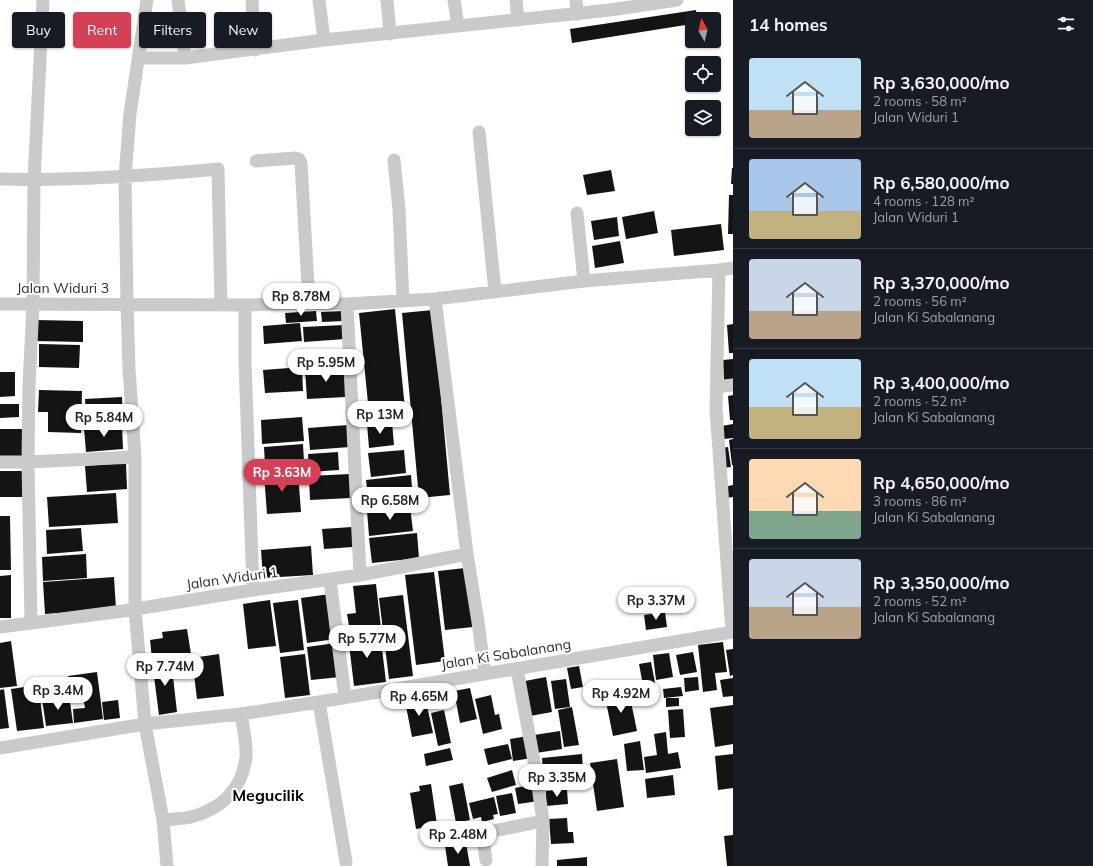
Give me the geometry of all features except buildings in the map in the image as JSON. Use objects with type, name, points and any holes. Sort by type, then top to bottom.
[{"type":"street","points":[[31,622],[28,462],[29,386],[33,304],[34,180],[43,0]]},
{"type":"street","points":[[147,0],[130,114],[125,177],[127,304],[129,369],[135,457],[135,608],[145,724],[163,820],[167,866]]},
{"type":"street","points":[[178,0],[185,58]]},
{"type":"street","points":[[252,0],[255,50]]},
{"type":"street","points":[[319,0],[324,40]]},
{"type":"street","points":[[387,0],[390,34]]},
{"type":"street","points":[[454,0],[458,26]]},
{"type":"street","points":[[516,0],[518,20]]},
{"type":"street","points":[[576,0],[577,14]]},
{"type":"street","points":[[139,58],[185,58],[324,40],[610,10],[639,2],[677,0]]},
{"type":"street","points":[[479,132],[495,292]]},
{"type":"street","points":[[256,161],[295,158],[299,159],[301,163],[309,303]]},
{"type":"street","points":[[394,160],[399,210],[404,301]]},
{"type":"street","points":[[0,179],[34,180],[125,177],[218,169],[221,304]]},
{"type":"street","points":[[577,213],[584,280]]},
{"type":"street","name":"Jalan Widuri 3","points":[[0,304],[347,304],[435,299],[584,280],[733,268]]},
{"type":"street","points":[[719,270],[716,408],[727,481],[733,632]]},
{"type":"street","points":[[435,299],[467,554],[485,674]]},
{"type":"street","points":[[347,304],[360,575]]},
{"type":"street","points":[[245,305],[245,361],[253,590]]},
{"type":"street","points":[[716,387],[733,385]]},
{"type":"street","points":[[0,462],[135,457]]},
{"type":"street","name":"Jalan Widuri 1","points":[[0,627],[330,580],[467,554]]},
{"type":"street","points":[[330,580],[344,698]]},
{"type":"street","name":"Jalan Ki Sabalanang","points":[[0,748],[145,724],[241,714],[319,702],[733,632]]},
{"type":"street","points":[[518,669],[543,821],[542,866]]},
{"type":"street","points":[[319,702],[346,862]]},
{"type":"street","points":[[163,820],[202,814],[214,809],[229,796],[243,774],[246,756],[241,714]]},
{"type":"street","points":[[486,860],[483,840],[484,835],[488,832],[543,821]]},
{"type":"district","name":"Megucilik","points":[[268,795]]}]
